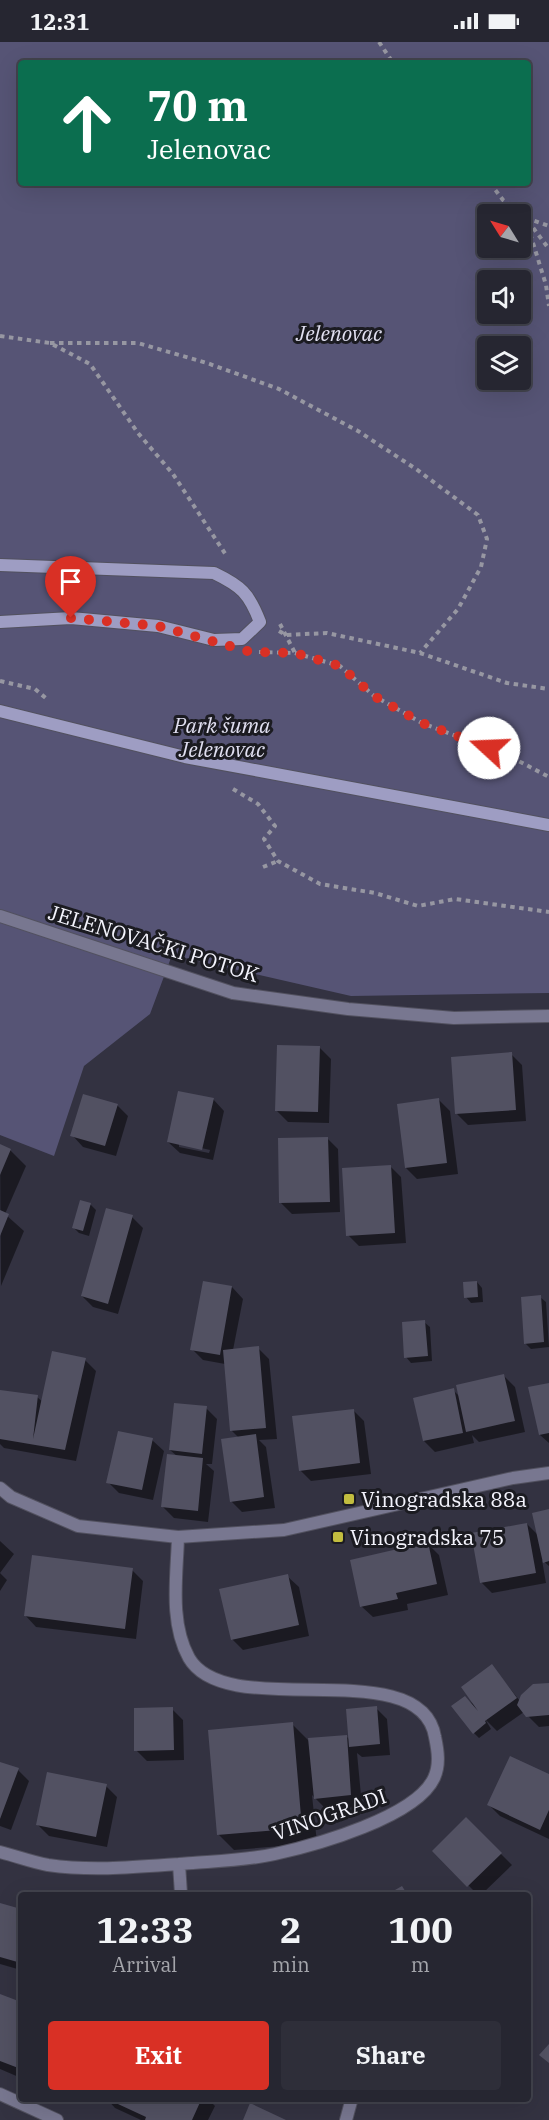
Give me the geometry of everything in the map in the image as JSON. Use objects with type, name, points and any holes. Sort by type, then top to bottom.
[{"type":"street","points":[[0,565],[214,573],[238,585],[252,601],[260,622],[242,639],[214,640],[158,626],[71,618],[0,622]]},
{"type":"street","points":[[0,711],[214,763],[549,825]]},
{"type":"street","name":"JELENOVAČKI POTOK","points":[[0,916],[233,993],[348,1009],[454,1018],[549,1016]]},
{"type":"street","points":[[0,1488],[11,1497],[78,1526],[178,1537],[284,1530],[513,1478],[549,1473]]},
{"type":"street","name":"VINOGRADI","points":[[0,1852],[48,1865],[122,1868],[274,1854],[396,1814],[419,1799],[434,1778],[439,1757],[433,1725],[422,1710],[408,1701],[380,1694],[231,1684],[207,1675],[190,1659],[180,1634],[176,1599],[178,1537]]},
{"type":"street","points":[[179,1864],[181,1892]]},
{"type":"street","points":[[0,2094],[57,2120]]},
{"type":"street","points":[[346,2120],[351,2102]]},
{"type":"path","points":[[379,42],[391,60]]},
{"type":"path","points":[[492,186],[508,204]]},
{"type":"path","points":[[531,219],[549,226]]},
{"type":"path","points":[[531,225],[549,249]]},
{"type":"path","points":[[531,236],[546,285],[549,306]]},
{"type":"path","points":[[0,336],[50,343],[138,343],[207,363],[279,389],[358,431],[416,469],[478,515],[487,539],[480,567],[458,609],[420,653]]},
{"type":"path","points":[[50,343],[90,364],[138,433],[173,474],[226,556]]},
{"type":"path","points":[[260,622],[286,635],[327,633],[420,653],[507,683],[549,689]]},
{"type":"path","points":[[286,635],[295,653]]},
{"type":"path","points":[[251,652],[295,653],[340,666],[374,696],[422,723],[511,757],[549,777]]},
{"type":"path","points":[[214,763],[227,786],[258,804],[274,826],[264,839],[279,861],[320,884],[375,893],[418,906],[454,899],[549,912]]},
{"type":"path","points":[[263,867],[279,861]]},
{"type":"green space","name":"Park šuma Jelenovac","points":[[0,42],[549,42],[549,993],[351,996],[172,955],[150,1014],[84,1066],[54,1156],[0,1135]]},
{"type":"building","points":[[277,1045],[320,1046],[318,1112],[275,1111]]},
{"type":"building","points":[[512,1052],[516,1110],[455,1114],[451,1057]]},
{"type":"building","points":[[178,1091],[214,1098],[202,1150],[167,1142]]},
{"type":"building","points":[[83,1094],[118,1104],[105,1146],[70,1136]]},
{"type":"building","points":[[439,1098],[447,1163],[405,1168],[397,1104]]},
{"type":"building","points":[[328,1137],[330,1202],[279,1203],[278,1138]]},
{"type":"building","points":[[0,1144],[11,1149],[0,1175]]},
{"type":"building","points":[[391,1165],[395,1233],[346,1236],[342,1168]]},
{"type":"building","points":[[80,1200],[91,1203],[83,1231],[72,1228]]},
{"type":"building","points":[[106,1208],[133,1215],[108,1304],[81,1296]]},
{"type":"building","points":[[0,1210],[9,1214],[0,1236]]},
{"type":"building","points":[[203,1281],[232,1286],[220,1355],[190,1350]]},
{"type":"building","points":[[477,1281],[478,1297],[464,1298],[463,1282]]},
{"type":"building","points":[[541,1295],[544,1342],[524,1344],[521,1297]]},
{"type":"building","points":[[425,1320],[428,1356],[404,1358],[402,1322]]},
{"type":"building","points":[[259,1346],[266,1428],[230,1431],[223,1350]]},
{"type":"building","points":[[52,1351],[86,1358],[65,1450],[0,1439],[0,1390],[38,1395],[33,1439]]},
{"type":"building","points":[[504,1374],[515,1421],[466,1432],[456,1385]]},
{"type":"building","points":[[549,1383],[549,1433],[539,1435],[528,1387]]},
{"type":"building","points":[[454,1388],[463,1433],[423,1441],[413,1398]]},
{"type":"building","points":[[174,1403],[207,1406],[202,1454],[169,1450]]},
{"type":"building","points":[[354,1409],[360,1463],[299,1471],[292,1416]]},
{"type":"building","points":[[118,1431],[153,1438],[142,1490],[106,1483]]},
{"type":"building","points":[[256,1434],[264,1497],[230,1502],[221,1439]]},
{"type":"building","points":[[167,1454],[203,1458],[198,1511],[161,1507]]},
{"type":"building","points":[[549,1509],[549,1561],[543,1563],[532,1513]]},
{"type":"building","points":[[527,1523],[536,1573],[480,1583],[471,1533]]},
{"type":"building","points":[[428,1542],[437,1584],[396,1593],[398,1599],[360,1607],[350,1560]]},
{"type":"building","points":[[32,1555],[133,1568],[125,1629],[24,1616]]},
{"type":"building","points":[[288,1574],[299,1625],[231,1640],[219,1589]]},
{"type":"building","points":[[492,1664],[517,1698],[485,1721],[486,1723],[473,1734],[451,1706],[465,1696],[478,1711],[461,1687]]},
{"type":"building","points":[[549,1683],[549,1715],[526,1717],[517,1705],[521,1695],[533,1684]]},
{"type":"building","points":[[377,1706],[380,1744],[349,1747],[346,1709]]},
{"type":"building","points":[[173,1707],[174,1750],[134,1751],[134,1708]]},
{"type":"building","points":[[293,1722],[302,1828],[217,1835],[208,1730]]},
{"type":"building","points":[[347,1735],[351,1795],[314,1799],[308,1738]]},
{"type":"building","points":[[510,1756],[549,1774],[549,1810],[540,1830],[487,1805]]},
{"type":"building","points":[[0,1762],[19,1768],[0,1819]]},
{"type":"building","points":[[47,1772],[107,1784],[96,1837],[36,1825]]},
{"type":"building","points":[[466,1817],[502,1853],[467,1887],[432,1851]]},
{"type":"building","points":[[402,1886],[406,1892],[392,1892]]},
{"type":"building","points":[[0,1903],[18,1908],[18,1962],[0,1957]]},
{"type":"building","points":[[0,1994],[18,2001],[18,2068],[0,2061]]},
{"type":"building","points":[[549,2044],[549,2063],[539,2055]]},
{"type":"building","points":[[114,2102],[200,2102],[192,2120],[145,2120],[146,2117]]},
{"type":"building","points":[[250,2103],[286,2120],[243,2120]]},
{"type":"place","name":"Vinogradska 88a","points":[[349,1499]]},
{"type":"place","name":"Vinogradska 75","points":[[338,1537]]},
{"type":"route","points":[[71,618],[158,626],[251,652],[295,653],[340,666],[374,696],[422,723],[489,748]]},
{"type":"park label","name":"Jelenovac","points":[[339,333]]}]
